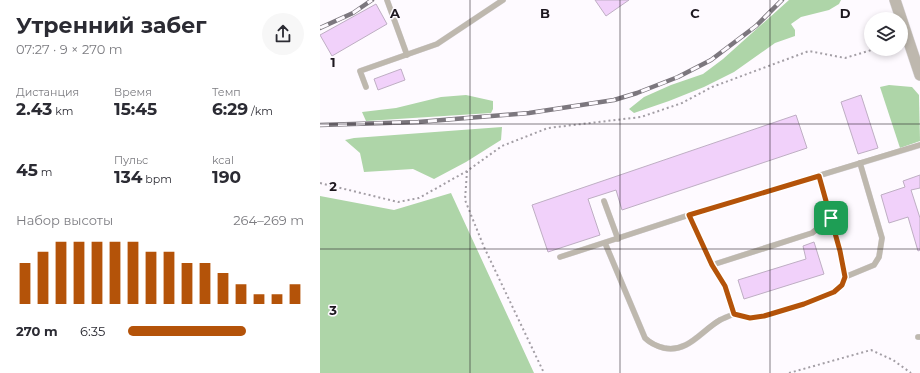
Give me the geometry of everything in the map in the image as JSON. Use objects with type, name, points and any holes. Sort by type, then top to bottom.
[{"type":"street","points":[[895,0],[920,75]]},
{"type":"lane","points":[[387,0],[407,55]]},
{"type":"lane","points":[[366,87],[360,71],[437,44],[503,0]]},
{"type":"lane","points":[[560,257],[689,215],[920,144]]},
{"type":"lane","points":[[845,277],[874,265],[879,257],[882,238],[860,163]]},
{"type":"lane","points":[[605,243],[645,338],[650,344],[667,349],[687,346],[720,320],[734,314],[750,318],[764,316],[804,304],[834,292],[842,285],[845,277],[840,251],[819,176]]},
{"type":"lane","points":[[604,201],[618,239]]},
{"type":"lane","points":[[689,215],[712,265],[725,286],[734,314]]},
{"type":"lane","points":[[712,265],[812,233],[831,218]]},
{"type":"path","points":[[320,183],[398,202],[419,198],[467,171],[502,146],[548,128],[641,117],[682,103],[712,87],[809,51],[845,58],[864,52]]},
{"type":"path","points":[[467,171],[465,200],[484,247],[544,373]]},
{"type":"path","points":[[789,373],[872,350],[893,360],[911,373]]},
{"type":"green space","points":[[789,0],[841,0],[839,4],[829,10],[801,17],[791,24],[795,30],[795,36],[775,43],[734,72],[704,87],[669,101],[634,113],[629,109],[644,97],[671,85],[703,74],[723,59]]},
{"type":"green space","points":[[889,85],[912,87],[919,95],[920,141],[900,148],[880,87]]},
{"type":"green space","points":[[466,95],[493,101],[493,109],[491,113],[366,121],[362,112],[396,108],[441,97]]},
{"type":"green space","points":[[502,127],[501,140],[466,162],[434,179],[413,169],[364,172],[360,153],[345,140],[354,138]]},
{"type":"green space","points":[[451,193],[534,373],[320,373],[320,196],[394,210]]},
{"type":"building","points":[[595,0],[629,0],[606,16]]},
{"type":"building","points":[[376,4],[387,24],[332,56],[320,35]]},
{"type":"building","points":[[401,69],[405,80],[378,90],[374,79]]},
{"type":"building","points":[[861,95],[878,148],[858,154],[841,102]]},
{"type":"building","points":[[796,115],[807,148],[622,210],[616,190],[588,199],[600,235],[548,252],[532,205]]},
{"type":"building","points":[[920,175],[920,188],[911,190],[920,218],[920,250],[918,251],[908,217],[889,223],[881,195],[905,187],[903,181]]},
{"type":"building","points":[[814,242],[824,274],[744,299],[738,280],[806,259],[803,246]]},
{"type":"railway","points":[[320,28],[353,13],[372,0]]},
{"type":"railway","points":[[320,125],[418,122],[529,113],[614,100],[678,77],[711,60],[756,26],[782,0]]},
{"type":"route","points":[[819,176],[831,218],[845,277],[842,285],[834,292],[804,304],[764,316],[750,318],[734,314],[725,286],[712,265],[689,215],[819,176]]}]
